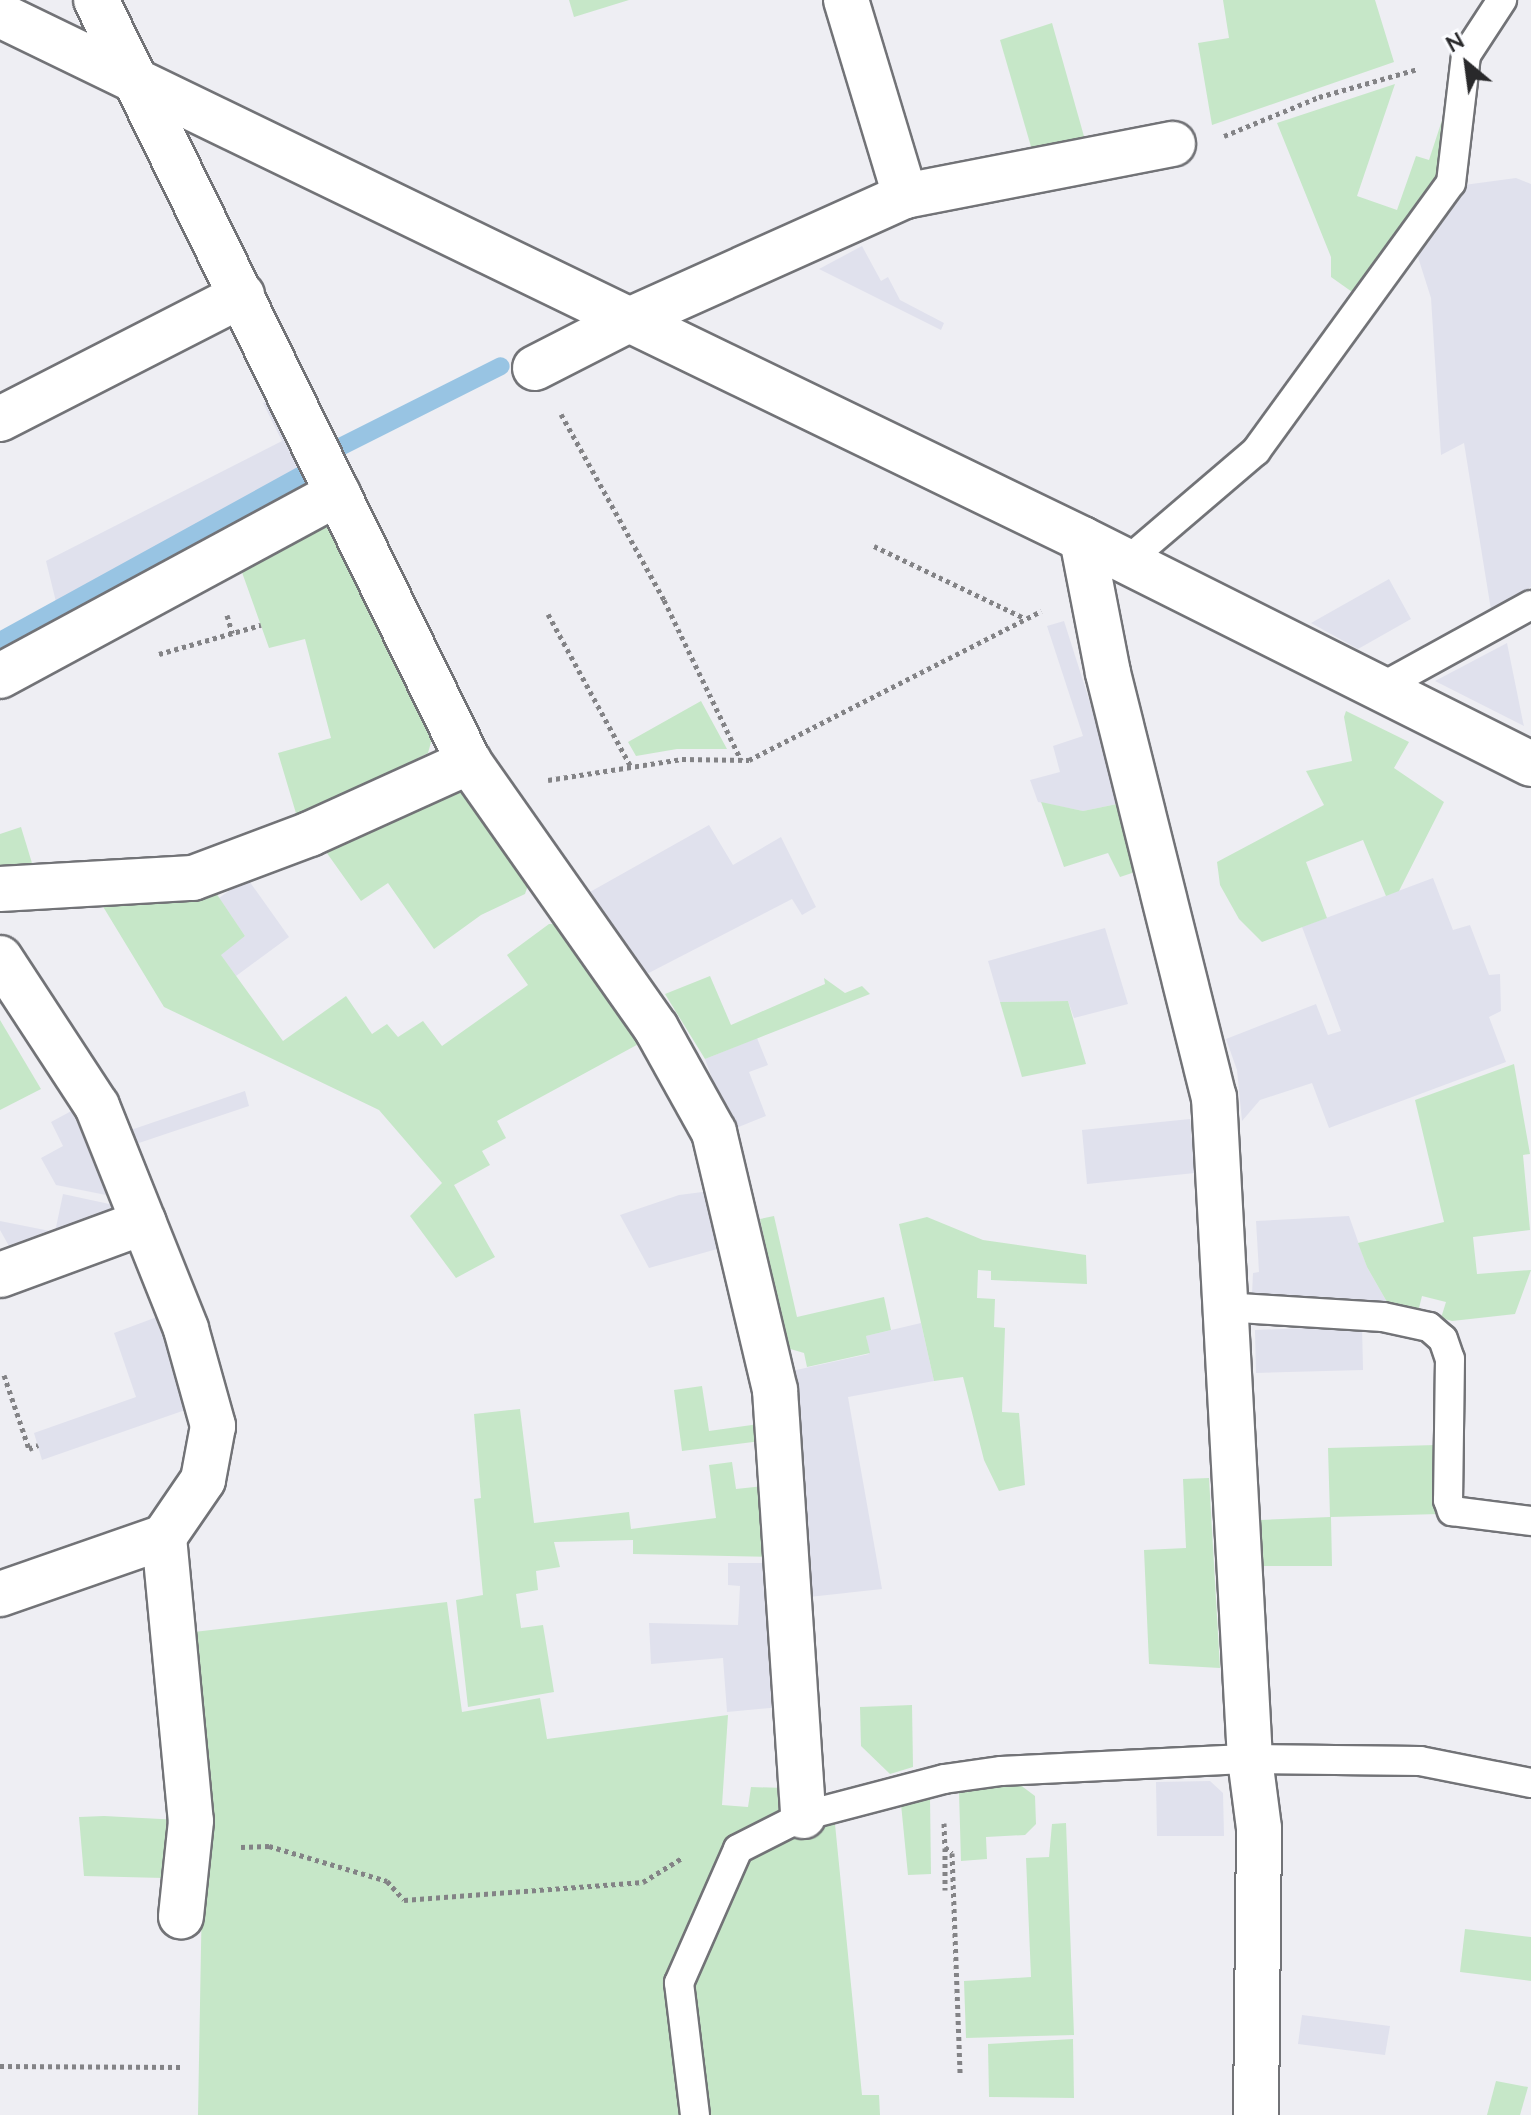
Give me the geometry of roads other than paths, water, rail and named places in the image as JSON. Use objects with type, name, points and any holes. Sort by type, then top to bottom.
[{"type":"street","points":[[96,0],[478,776],[656,1028],[714,1132],[775,1390],[803,1816]]},
{"type":"street","points":[[846,0],[905,196]]},
{"type":"street","points":[[0,15],[1082,539],[1108,574],[1380,688],[1531,764]]},
{"type":"street","points":[[535,368],[629,320],[905,196],[1173,144]]},
{"type":"street","points":[[0,419],[242,295]]},
{"type":"street","points":[[0,676],[338,493]]},
{"type":"street","points":[[1108,574],[1108,673],[1214,1097],[1223,1307],[1250,1759],[1259,1828],[1256,2115]]},
{"type":"street","points":[[0,889],[193,878],[478,776]]},
{"type":"street","points":[[0,958],[97,1106],[186,1329],[213,1426],[203,1480],[164,1537],[0,1594]]},
{"type":"street","points":[[0,1275],[144,1222]]},
{"type":"street","points":[[164,1537],[191,1821],[181,1916]]},
{"type":"lane","points":[[1108,574],[1256,451],[1451,183],[1466,55],[1502,0]]},
{"type":"lane","points":[[1380,688],[1531,605]]},
{"type":"lane","points":[[1223,1307],[1383,1317],[1429,1327],[1443,1339],[1450,1359],[1448,1500],[1452,1511],[1531,1521]]},
{"type":"lane","points":[[695,2115],[679,1983],[738,1849],[803,1816],[944,1779],[1001,1771],[1250,1759],[1420,1761],[1531,1783]]},
{"type":"waterway","points":[[338,448],[501,366]]},
{"type":"waterway","points":[[0,641],[300,476]]}]
